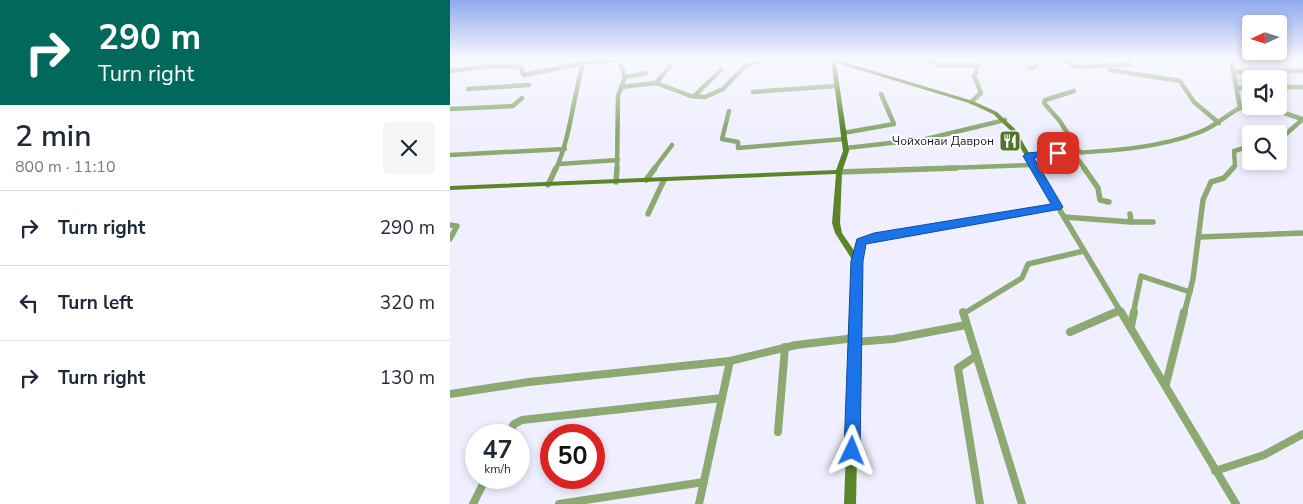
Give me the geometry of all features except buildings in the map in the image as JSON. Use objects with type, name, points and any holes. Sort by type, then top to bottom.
[{"type":"main road","points":[[836,83],[846,148],[846,157],[839,172],[836,223],[838,233],[857,261]]},
{"type":"main road","points":[[850,504],[858,247],[866,239],[1058,207],[1005,120],[995,113],[971,102],[906,83]]},
{"type":"main road","points":[[450,188],[839,172]]},
{"type":"street","points":[[548,185],[565,149],[577,83]]},
{"type":"street","points":[[616,182],[618,96],[623,83]]},
{"type":"street","points":[[621,86],[656,83],[694,96],[705,97],[721,91],[729,83]]},
{"type":"street","points":[[694,96],[708,83]]},
{"type":"street","points":[[971,102],[982,93],[977,83]]},
{"type":"street","points":[[1180,83],[1194,102],[1219,123]]},
{"type":"street","points":[[1236,83],[1240,108]]},
{"type":"street","points":[[468,89],[529,84]]},
{"type":"street","points":[[752,92],[836,86]]},
{"type":"street","points":[[1287,87],[1303,87]]},
{"type":"street","points":[[1074,91],[1051,96],[1044,103],[1059,120],[1075,151],[1098,188],[1100,200],[1108,202]]},
{"type":"street","points":[[729,111],[722,139],[738,142],[738,148],[844,136],[894,124],[881,94]]},
{"type":"street","points":[[450,109],[512,106],[522,98]]},
{"type":"street","points":[[1028,156],[1171,140],[1219,123],[1227,115],[1240,108],[1270,108],[1303,119],[1287,134]]},
{"type":"street","points":[[846,148],[888,146],[959,133],[1005,120]]},
{"type":"street","points":[[646,180],[672,145]]},
{"type":"street","points":[[450,155],[565,149]]},
{"type":"street","points":[[1166,384],[1190,292],[1200,237],[1203,200],[1211,182],[1224,178],[1235,166],[1234,151],[1242,149]]},
{"type":"street","points":[[558,164],[618,160]]},
{"type":"street","points":[[839,172],[1032,165]]},
{"type":"street","points":[[648,214],[664,180]]},
{"type":"street","points":[[1058,207],[1166,384],[1215,471],[1236,504]]},
{"type":"street","points":[[1130,214],[1131,222]]},
{"type":"street","points":[[1064,217],[1083,217],[1117,222],[1153,222]]},
{"type":"street","points":[[1117,222],[1123,230]]},
{"type":"street","points":[[450,225],[457,226],[450,239]]},
{"type":"street","points":[[1200,237],[1303,233]]},
{"type":"street","points":[[1022,504],[963,312],[996,295],[1022,278],[1028,264],[1084,251]]},
{"type":"street","points":[[1131,326],[1142,276],[1190,292]]},
{"type":"street","points":[[1070,332],[1121,310]]},
{"type":"street","points":[[450,394],[529,382],[730,361],[785,347],[855,340],[893,339],[966,325]]},
{"type":"street","points":[[778,432],[785,347]]},
{"type":"street","points":[[976,356],[964,362],[958,368],[980,504]]},
{"type":"street","points":[[699,504],[730,361]]},
{"type":"street","points":[[514,424],[519,420],[722,398]]},
{"type":"street","points":[[1215,471],[1264,454],[1303,434]]},
{"type":"street","points":[[559,504],[704,482]]},
{"type":"street","points":[[472,504],[480,489]]},
{"type":"place","name":"Чойхонаи Даврон","points":[[1010,141]]},
{"type":"route","points":[[852,451],[857,261],[858,247],[861,242],[874,237],[1058,207],[1028,156],[1058,153]]}]
